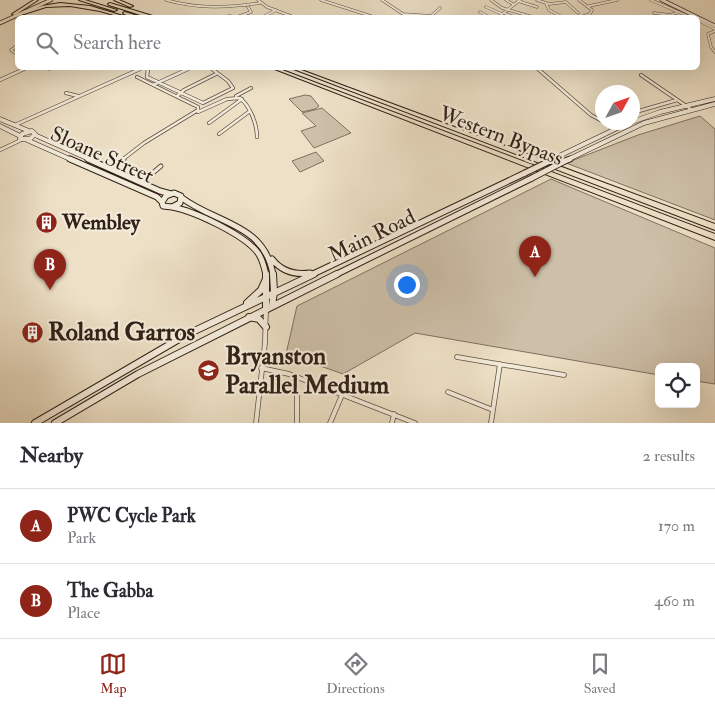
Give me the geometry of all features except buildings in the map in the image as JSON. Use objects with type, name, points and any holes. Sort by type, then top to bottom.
[{"type":"highway","points":[[14,14],[36,0]]},
{"type":"highway","points":[[60,0],[60,3],[115,15]]},
{"type":"highway","points":[[81,0],[130,15]]},
{"type":"highway","points":[[97,0],[145,15]]},
{"type":"highway","points":[[116,0],[154,15]]},
{"type":"highway","points":[[23,13],[48,5],[72,6]]},
{"type":"highway","name":"Western Bypass","points":[[279,70],[715,237]]},
{"type":"highway","name":"Western Bypass","points":[[298,70],[715,228]]},
{"type":"main road","points":[[0,22],[45,0]]},
{"type":"main road","points":[[18,15],[51,0]]},
{"type":"main road","points":[[662,0],[690,15]]},
{"type":"main road","points":[[668,0],[693,15]]},
{"type":"main road","points":[[0,22],[15,16]]},
{"type":"main road","points":[[700,19],[715,28]]},
{"type":"main road","points":[[700,20],[715,28]]},
{"type":"main road","name":"Main Road","points":[[640,119],[715,99]]},
{"type":"main road","name":"Main Road","points":[[55,423],[138,374],[247,317],[268,309],[631,128],[715,104]]},
{"type":"main road","name":"Sloane Street","points":[[0,119],[34,132],[35,135],[140,183],[171,194],[180,194],[182,198]]},
{"type":"main road","name":"Sloane Street","points":[[0,126],[20,138]]},
{"type":"main road","name":"Main Road","points":[[34,423],[157,350],[614,130]]},
{"type":"main road","points":[[20,138],[29,131]]},
{"type":"main road","points":[[20,138],[27,140],[35,135]]},
{"type":"main road","name":"Sloane Street","points":[[27,140],[151,195],[162,202],[165,207],[183,210],[246,240],[260,256],[267,278],[268,309]]},
{"type":"main road","points":[[110,169],[107,172],[123,182]]},
{"type":"main road","points":[[140,183],[142,191]]},
{"type":"main road","points":[[151,195],[154,189]]},
{"type":"main road","points":[[162,202],[166,196],[171,194]]},
{"type":"main road","points":[[172,207],[178,204],[182,198],[190,205],[247,232],[263,246],[274,263],[284,271],[298,274],[318,271]]},
{"type":"main road","name":"Sloane Street","points":[[263,246],[271,265],[275,292],[268,309]]},
{"type":"main road","points":[[243,307],[261,290],[267,278]]},
{"type":"main road","points":[[247,317],[259,319],[266,327]]},
{"type":"street","points":[[166,0],[184,6],[207,8],[259,1],[289,15]]},
{"type":"street","points":[[321,0],[368,15]]},
{"type":"street","points":[[382,0],[404,14],[417,15]]},
{"type":"street","points":[[491,0],[500,7],[528,15]]},
{"type":"street","points":[[506,0],[512,4]]},
{"type":"street","points":[[537,0],[546,3],[566,2],[578,13]]},
{"type":"street","points":[[579,0],[592,10],[591,13],[584,15]]},
{"type":"street","points":[[589,6],[617,0]]},
{"type":"street","points":[[651,0],[686,15]]},
{"type":"street","points":[[503,14],[509,10],[508,8],[512,4],[519,1],[537,7]]},
{"type":"street","points":[[546,3],[549,10],[558,15]]},
{"type":"street","points":[[243,15],[252,12],[248,7]]},
{"type":"street","points":[[486,7],[506,15]]},
{"type":"street","points":[[431,15],[440,8]]},
{"type":"street","points":[[267,15],[276,10]]},
{"type":"street","points":[[480,12],[486,15]]},
{"type":"street","points":[[673,15],[680,12]]},
{"type":"street","points":[[654,13],[665,15]]},
{"type":"street","points":[[700,21],[715,28],[708,33],[714,50]]},
{"type":"street","points":[[0,80],[22,70]]},
{"type":"street","points":[[15,126],[137,70]]},
{"type":"street","points":[[147,70],[146,77],[203,104],[233,88],[228,81],[213,70]]},
{"type":"street","points":[[153,85],[185,70]]},
{"type":"street","points":[[538,70],[595,117]]},
{"type":"street","points":[[176,96],[216,74]]},
{"type":"street","points":[[640,75],[692,110]]},
{"type":"street","points":[[137,77],[198,107],[198,111]]},
{"type":"street","points":[[110,169],[144,143],[198,111],[204,112],[251,88]]},
{"type":"street","points":[[72,99],[66,93],[78,96]]},
{"type":"street","points":[[215,94],[219,96]]},
{"type":"street","points":[[236,97],[247,102],[257,126],[257,137]]},
{"type":"street","points":[[209,122],[242,99]]},
{"type":"street","points":[[640,110],[677,100]]},
{"type":"street","points":[[219,134],[250,111]]},
{"type":"street","points":[[0,150],[20,138]]},
{"type":"street","points":[[140,183],[161,166]]},
{"type":"street","name":"Sloane Street","points":[[256,423],[268,309]]},
{"type":"street","points":[[457,357],[564,375]]},
{"type":"street","points":[[490,423],[500,364]]},
{"type":"street","points":[[261,368],[289,374],[415,423]]},
{"type":"street","points":[[448,392],[493,410]]},
{"type":"street","points":[[330,423],[342,395]]},
{"type":"street","points":[[296,423],[297,396]]},
{"type":"street","points":[[392,423],[394,414]]},
{"type":"shaded area","points":[[305,95],[311,96],[319,106],[302,112],[289,99]]},
{"type":"shaded area","points":[[322,108],[351,133],[314,148],[301,131],[316,126],[302,113]]},
{"type":"shaded area","points":[[700,116],[715,129],[715,220],[566,163],[638,135]]},
{"type":"shaded area","points":[[316,152],[324,161],[300,172],[292,161]]},
{"type":"shaded area","points":[[551,179],[715,248],[715,384],[700,382],[700,363],[655,363],[655,374],[415,333],[343,374],[286,354],[297,306]]},
{"type":"place","name":"Wembley","points":[[46,222]]},
{"type":"place","name":"PWC Cycle Park","points":[[535,277]]},
{"type":"place","name":"The Gabba","points":[[50,290]]},
{"type":"place","name":"Roland Garros","points":[[32,332]]},
{"type":"place","name":"Bryanston Parallel Medium","points":[[209,370]]}]
